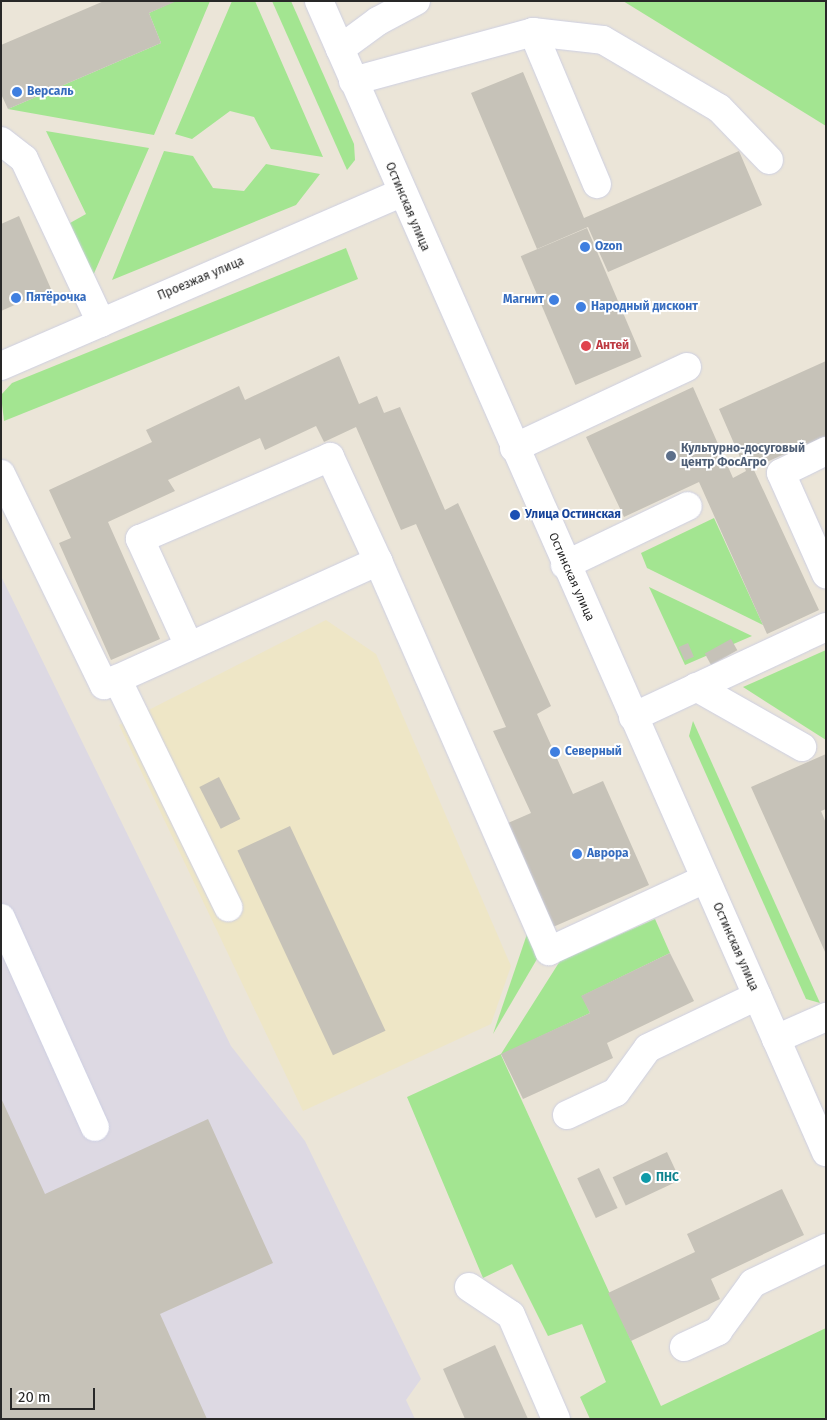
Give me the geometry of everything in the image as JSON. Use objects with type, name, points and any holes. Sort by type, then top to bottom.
[{"type":"street","name":"Остинская улица","points":[[319,1],[401,193],[826,1152]]},
{"type":"street","points":[[340,49],[378,21],[416,1]]},
{"type":"street","points":[[353,81],[533,32],[602,40],[720,108],[770,160]]},
{"type":"street","points":[[533,32],[597,184]]},
{"type":"street","points":[[1,141],[24,159],[101,323]]},
{"type":"street","name":"Проезжая улица","points":[[1,366],[401,193]]},
{"type":"street","points":[[514,448],[687,367]]},
{"type":"street","points":[[826,451],[782,473],[826,574]]},
{"type":"street","points":[[189,646],[140,539],[330,457],[378,561],[549,951],[705,879]]},
{"type":"street","points":[[1,474],[104,686],[378,561]]},
{"type":"street","points":[[565,565],[688,506]]},
{"type":"street","points":[[633,717],[826,627]]},
{"type":"street","points":[[118,679],[228,907]]},
{"type":"street","points":[[696,687],[802,747]]},
{"type":"street","points":[[1,918],[95,1127]]},
{"type":"street","points":[[566,1115],[616,1092],[648,1048],[757,996]]},
{"type":"street","points":[[776,1039],[826,1017]]},
{"type":"street","points":[[684,1347],[718,1331],[753,1283],[826,1248]]},
{"type":"street","points":[[469,1288],[511,1315],[556,1419]]},
{"type":"shaded area","points":[[1,576],[231,1046],[305,1141],[421,1379],[406,1400],[415,1419],[1,1419]]},
{"type":"shaded area","points":[[326,620],[376,654],[511,966],[491,1024],[303,1111],[119,725]]},
{"type":"green space","points":[[175,1],[210,1],[154,135],[8,109],[161,43],[149,13]]},
{"type":"green space","points":[[232,1],[255,1],[323,157],[271,149],[254,117],[230,111],[192,139],[175,134]]},
{"type":"green space","points":[[272,1],[291,1],[354,144],[355,160],[347,170]]},
{"type":"green space","points":[[623,1],[826,1],[826,126]]},
{"type":"green space","points":[[46,131],[149,148],[92,278],[70,223],[86,214]]},
{"type":"green space","points":[[164,151],[193,156],[213,188],[244,191],[266,164],[320,174],[296,205],[112,280]]},
{"type":"green space","points":[[346,248],[358,279],[4,421],[1,395],[12,383]]},
{"type":"green space","points":[[714,518],[763,625],[647,568],[641,553]]},
{"type":"green space","points":[[649,587],[752,636],[685,665]]},
{"type":"green space","points":[[826,650],[826,740],[743,687]]},
{"type":"green space","points":[[693,721],[820,1003],[806,999],[689,736]]},
{"type":"green space","points":[[655,919],[670,953],[582,996],[590,1013],[501,1055],[661,1406],[826,1328],[826,1419],[590,1419],[580,1397],[606,1382],[582,1324],[548,1336],[512,1264],[483,1278],[407,1097],[501,1054],[560,961]]},
{"type":"green space","points":[[527,934],[537,959],[493,1034]]},
{"type":"building","points":[[104,1],[177,1],[149,13],[161,43],[8,109],[1,94],[1,45]]},
{"type":"building","points":[[523,72],[584,218],[739,151],[762,205],[608,272],[588,227],[537,249],[471,93]]},
{"type":"building","points":[[19,216],[51,289],[1,311],[1,224]]},
{"type":"building","name":"Народный дисконт","points":[[587,228],[642,357],[575,385],[521,256]]},
{"type":"building","points":[[339,356],[359,404],[377,396],[384,413],[400,407],[445,510],[458,503],[551,706],[537,714],[573,794],[603,781],[649,885],[553,927],[506,824],[531,813],[493,731],[506,727],[416,524],[401,530],[356,427],[324,442],[316,426],[265,450],[260,438],[168,480],[175,491],[108,522],[160,639],[111,660],[59,543],[71,538],[49,490],[152,442],[146,430],[239,386],[245,400]]},
{"type":"building","points":[[826,361],[826,436],[753,468],[819,610],[767,634],[699,482],[624,517],[586,437],[693,387],[733,478],[746,471],[719,409]]},
{"type":"building","points":[[731,639],[737,650],[711,665],[705,654]]},
{"type":"building","points":[[688,643],[694,657],[685,661],[679,647]]},
{"type":"building","points":[[826,754],[826,809],[821,811],[826,823],[826,954],[751,787]]},
{"type":"building","points":[[219,777],[240,819],[221,829],[199,787]]},
{"type":"building","points":[[290,826],[386,1031],[333,1055],[237,851]]},
{"type":"building","points":[[670,953],[694,1001],[607,1043],[613,1058],[523,1099],[501,1054],[590,1013],[581,996]]},
{"type":"building","points":[[1,1098],[45,1194],[208,1119],[273,1263],[160,1314],[207,1419],[1,1419]]},
{"type":"building","name":"ПНС","points":[[667,1152],[680,1180],[626,1205],[613,1177]]},
{"type":"building","points":[[599,1168],[618,1208],[596,1218],[577,1178]]},
{"type":"building","points":[[782,1189],[804,1235],[711,1279],[720,1299],[631,1341],[608,1293],[695,1252],[687,1234]]},
{"type":"building","points":[[495,1345],[528,1419],[465,1419],[443,1369]]},
{"type":"place","name":"Версаль","points":[[17,92]]},
{"type":"place","name":"Ozon","points":[[585,247]]},
{"type":"place","name":"Пятёрочка","points":[[16,298]]},
{"type":"place","name":"Магнит","points":[[554,300]]},
{"type":"place","name":"Народный дисконт","points":[[581,307]]},
{"type":"place","name":"Антей","points":[[586,346]]},
{"type":"place","name":"Культурно-досуговый центр ФосАгро","points":[[671,456]]},
{"type":"place","name":"Улица Остинская","points":[[515,515]]},
{"type":"place","name":"Северный","points":[[555,752]]},
{"type":"place","name":"Аврора","points":[[577,854]]},
{"type":"place","name":"ПНС","points":[[646,1178]]}]
